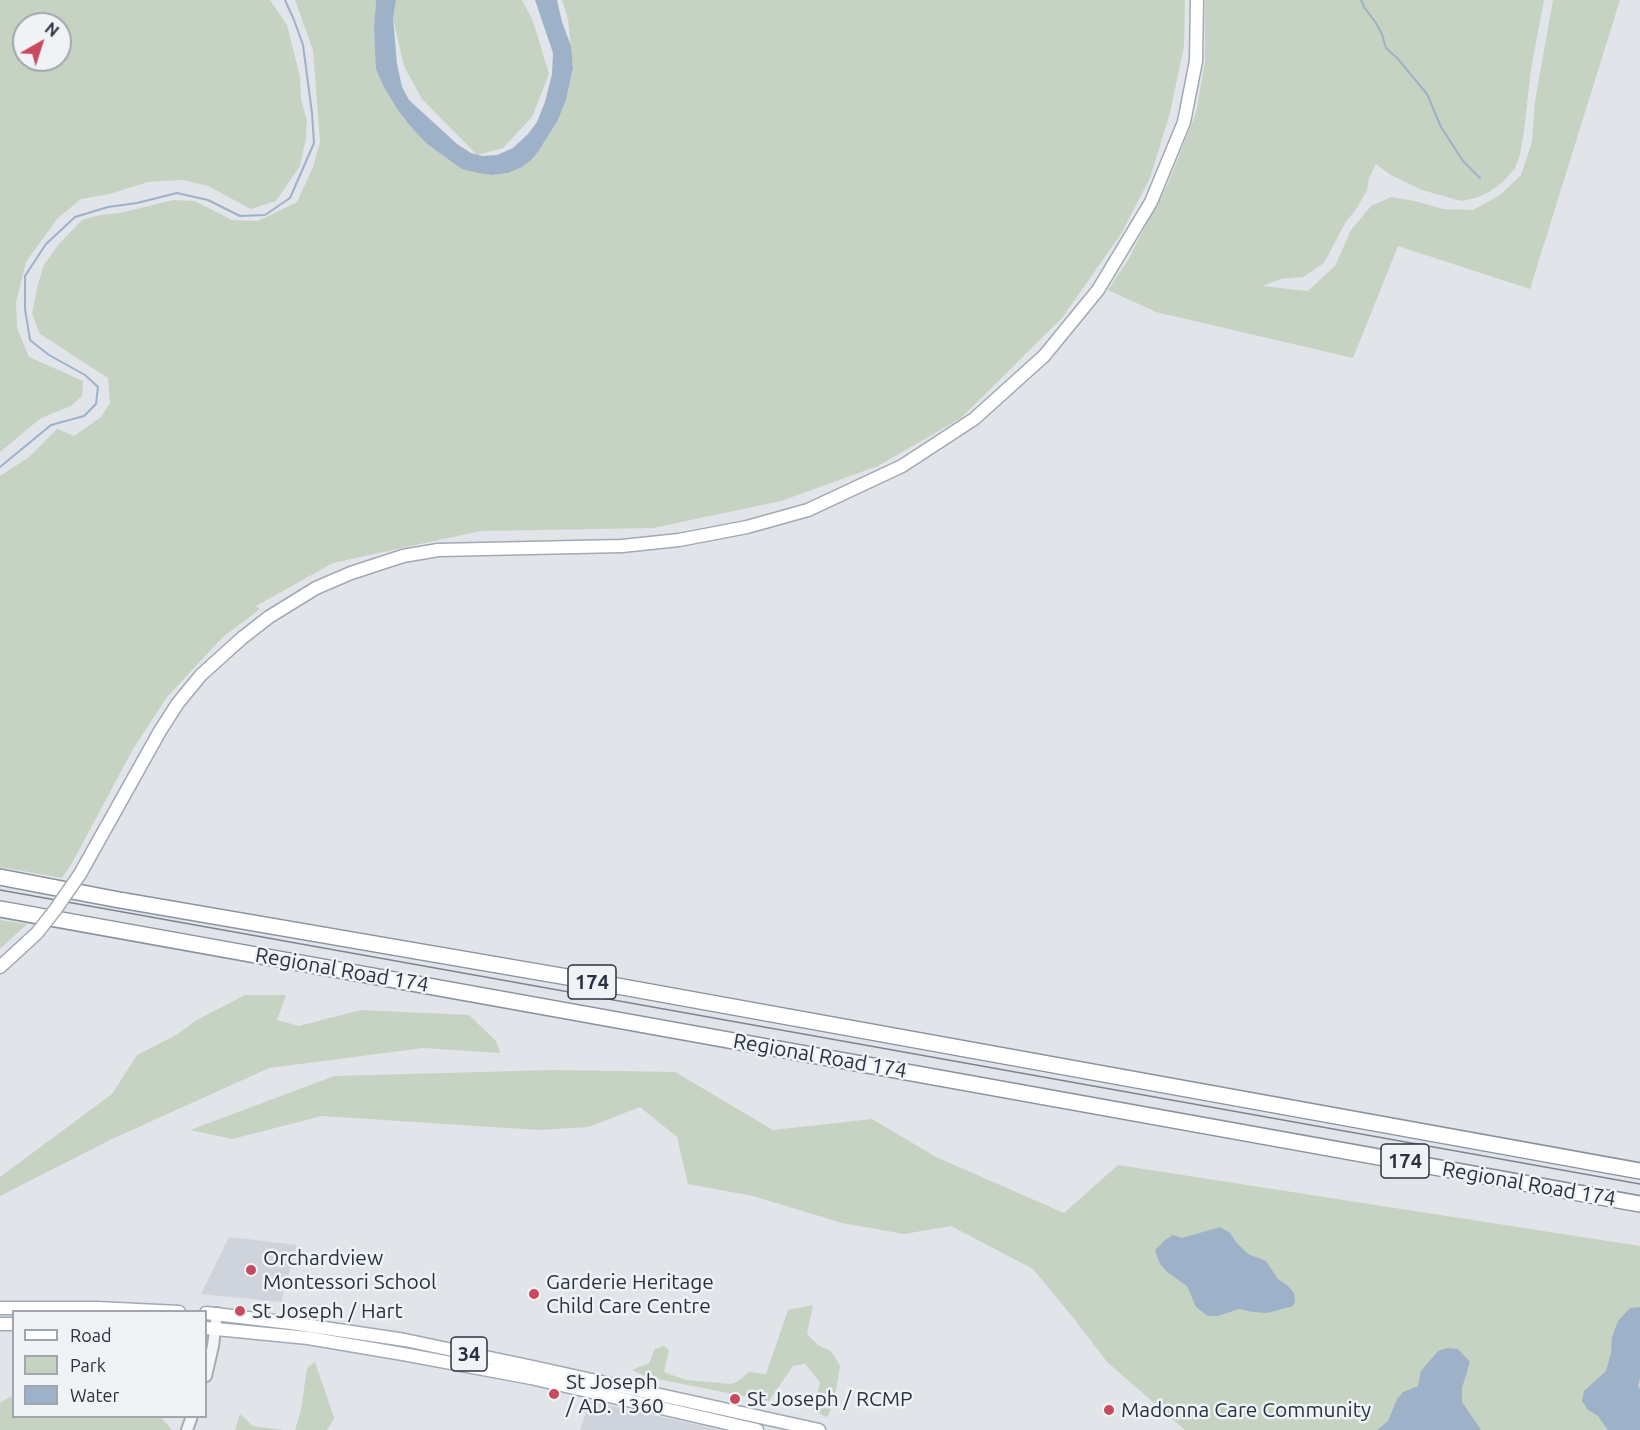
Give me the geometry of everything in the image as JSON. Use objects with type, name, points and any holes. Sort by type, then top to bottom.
[{"type":"highway","name":"Regional Road 174","points":[[0,877],[596,982],[1640,1171]]},
{"type":"highway","name":"Regional Road 174","points":[[0,909],[1640,1204]]},
{"type":"main road","points":[[0,967],[37,933],[56,910],[80,874],[160,731],[189,689],[242,638],[277,612],[316,588],[351,573],[404,556],[438,550],[622,546],[679,540],[747,527],[808,510],[902,466],[974,420],[1044,356],[1098,290],[1151,202],[1184,122],[1196,61],[1197,0]]},
{"type":"main road","points":[[0,1308],[152,1310]]},
{"type":"main road","name":"34","points":[[211,1313],[405,1340],[757,1430]]},
{"type":"main road","name":"34","points":[[210,1329],[308,1338],[532,1373],[819,1430]]},
{"type":"main road","points":[[403,1354],[405,1340]]},
{"type":"street","points":[[207,1372],[213,1346],[210,1329],[211,1313]]},
{"type":"shaded area","name":"Orchardview Montessori School","points":[[229,1237],[297,1245],[281,1302],[201,1294]]},
{"type":"shaded area","points":[[590,1401],[653,1415],[720,1430],[580,1430]]},
{"type":"green space","points":[[0,0],[270,0],[287,25],[300,77],[301,99],[307,121],[300,166],[276,201],[251,209],[208,186],[183,180],[148,182],[110,194],[81,199],[57,219],[26,262],[16,302],[17,328],[29,357],[83,381],[82,396],[71,406],[41,418],[0,452]]},
{"type":"green space","points":[[295,0],[376,0],[374,28],[384,87],[397,109],[427,144],[462,168],[492,175],[508,173],[522,167],[538,152],[558,120],[566,100],[573,68],[568,19],[562,0],[1185,0],[1184,46],[1170,113],[1150,178],[1121,234],[1062,318],[961,418],[878,466],[781,501],[653,528],[480,531],[333,563],[256,606],[260,609],[223,637],[167,697],[133,749],[62,878],[0,867],[0,476],[29,457],[57,429],[74,436],[101,417],[110,403],[108,378],[40,334],[32,314],[44,265],[58,245],[82,220],[100,215],[120,213],[173,200],[195,201],[232,220],[258,221],[297,202],[313,167],[320,142],[313,50]]},
{"type":"green space","points":[[396,0],[522,0],[533,21],[549,74],[532,117],[503,148],[477,155],[422,99],[404,66],[393,19]]},
{"type":"green space","points":[[1205,0],[1544,0],[1531,69],[1520,155],[1515,168],[1503,182],[1489,192],[1461,201],[1422,190],[1389,174],[1376,164],[1369,178],[1367,190],[1345,223],[1324,263],[1303,277],[1281,279],[1262,286],[1308,291],[1335,266],[1351,230],[1371,206],[1391,197],[1443,209],[1473,210],[1500,195],[1521,175],[1532,142],[1535,101],[1553,0],[1620,0],[1530,289],[1398,246],[1353,358],[1156,312],[1108,290],[1128,260],[1168,183],[1196,113],[1205,61]]},
{"type":"green space","points":[[0,920],[27,924],[0,949]]},
{"type":"green space","points":[[245,995],[286,995],[277,1020],[299,1026],[361,1010],[469,1015],[496,1041],[500,1053],[423,1048],[269,1068],[110,1140],[0,1196],[0,1177],[112,1094],[137,1055]]},
{"type":"green space","points":[[553,1070],[675,1072],[773,1130],[872,1119],[936,1157],[1064,1213],[1118,1165],[1640,1246],[1640,1430],[1185,1430],[1107,1362],[1033,1269],[951,1226],[904,1234],[842,1223],[753,1196],[688,1184],[677,1137],[640,1107],[588,1127],[539,1130],[322,1116],[232,1139],[190,1130],[334,1076]]},
{"type":"green space","points":[[813,1305],[807,1334],[818,1345],[831,1351],[840,1366],[834,1402],[826,1417],[813,1410],[820,1382],[805,1364],[793,1366],[769,1401],[647,1377],[632,1370],[649,1363],[655,1349],[664,1346],[669,1350],[664,1372],[686,1380],[731,1384],[749,1372],[766,1374],[788,1310]]},
{"type":"green space","points":[[315,1362],[334,1418],[327,1430],[295,1430],[301,1410],[307,1368]]},
{"type":"green space","points":[[12,1396],[12,1418],[162,1418],[172,1430],[0,1430],[0,1403]]},
{"type":"green space","points":[[240,1414],[253,1426],[283,1430],[235,1430]]},
{"type":"water","points":[[376,0],[396,0],[393,19],[397,64],[402,87],[409,100],[457,144],[471,153],[482,156],[497,155],[513,148],[537,122],[552,74],[553,53],[535,0],[557,0],[571,46],[573,68],[566,100],[558,120],[531,160],[508,173],[492,175],[478,173],[462,169],[427,144],[397,109],[376,69],[374,28]]},
{"type":"water","points":[[1220,1227],[1230,1233],[1248,1254],[1266,1261],[1278,1279],[1294,1293],[1293,1306],[1267,1313],[1239,1309],[1218,1316],[1208,1316],[1196,1307],[1187,1286],[1167,1272],[1160,1264],[1155,1250],[1173,1235],[1182,1238]]},
{"type":"water","points":[[1640,1307],[1638,1386],[1640,1390],[1640,1430],[1608,1430],[1598,1416],[1588,1410],[1582,1401],[1584,1391],[1606,1371],[1612,1337],[1618,1321],[1630,1308]]},
{"type":"water","points":[[1447,1348],[1458,1349],[1470,1362],[1462,1388],[1462,1402],[1481,1430],[1377,1430],[1388,1421],[1397,1399],[1403,1392],[1418,1386],[1421,1371],[1438,1351]]},
{"type":"waterway","points":[[0,467],[51,425],[84,416],[96,404],[98,387],[85,375],[49,355],[30,340],[25,309],[25,276],[46,244],[75,217],[108,207],[137,203],[177,193],[208,200],[240,216],[265,215],[290,198],[314,143],[303,45],[285,0]]},
{"type":"waterway","points":[[1361,0],[1382,34],[1386,48],[1427,94],[1441,127],[1463,161],[1480,178]]},
{"type":"tram line","points":[[0,890],[1640,1184]]},
{"type":"place","name":"Orchardview Montessori School","points":[[251,1270]]},
{"type":"place","name":"Garderie Heritage Child Care Centre","points":[[534,1294]]},
{"type":"place","name":"St Joseph / Hart","points":[[240,1311]]},
{"type":"place","name":"St Joseph / AD. 1360","points":[[554,1394]]},
{"type":"place","name":"St Joseph / RCMP","points":[[735,1399]]},
{"type":"place","name":"Madonna Care Community","points":[[1109,1410]]}]
